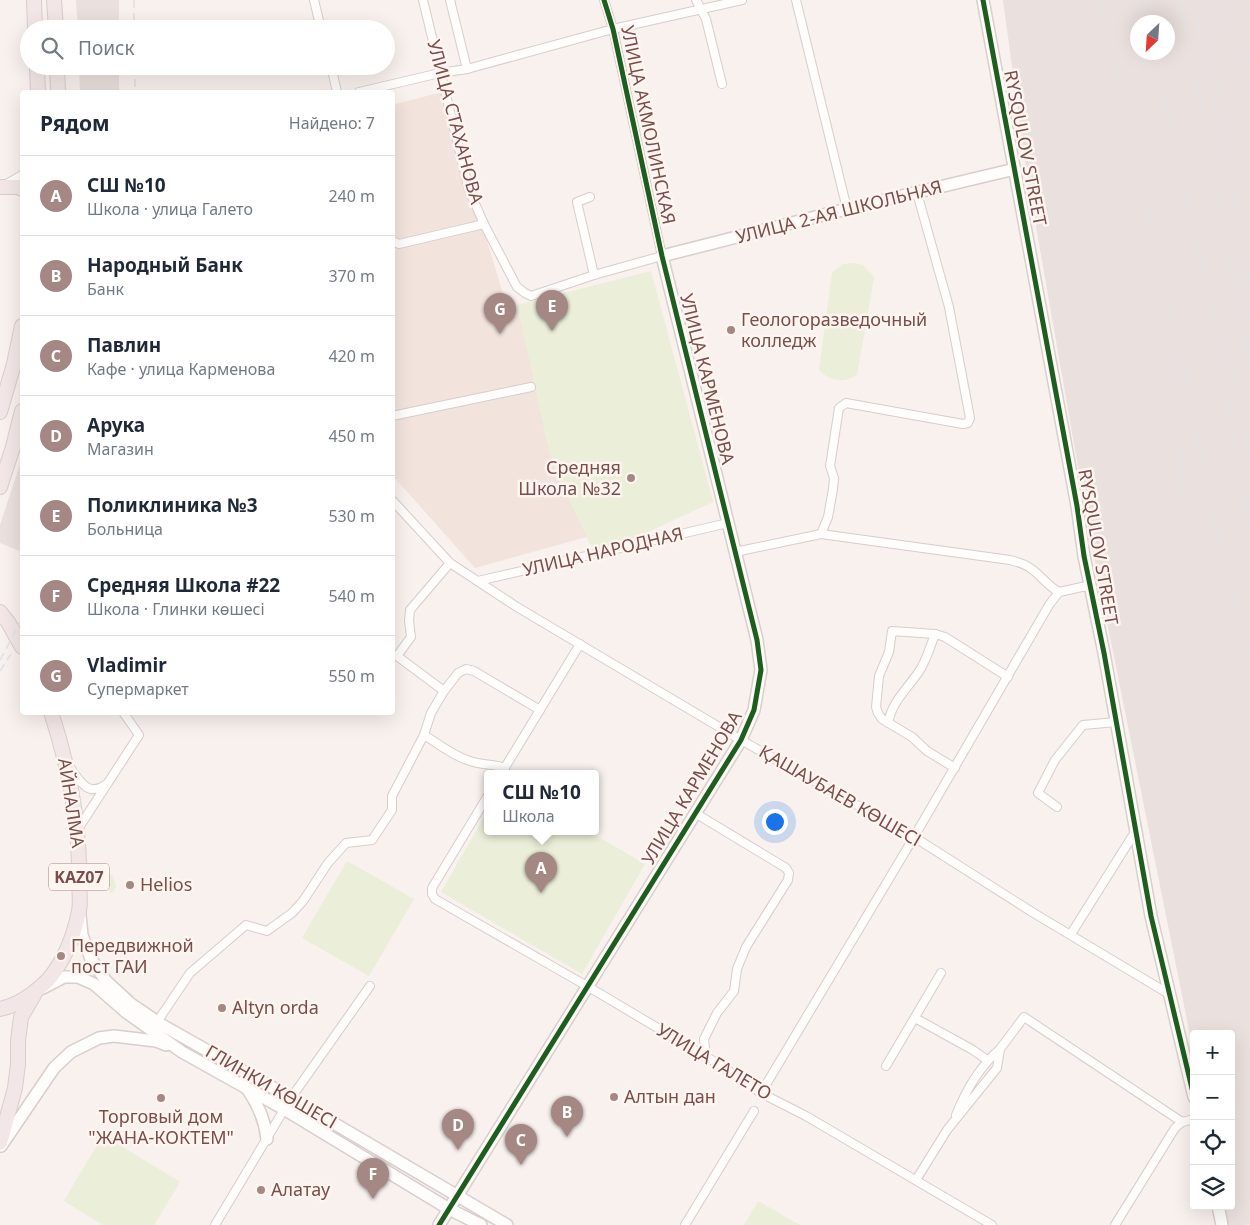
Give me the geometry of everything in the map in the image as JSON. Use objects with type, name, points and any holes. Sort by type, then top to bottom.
[{"type":"highway","points":[[34,0],[35,20]]},
{"type":"highway","points":[[54,0],[55,20]]},
{"type":"highway","points":[[37,75],[38,90]]},
{"type":"highway","points":[[57,75],[58,90]]},
{"type":"highway","points":[[0,188],[20,188]]},
{"type":"highway","points":[[0,412],[20,336]]},
{"type":"highway","points":[[0,487],[20,419]]},
{"type":"highway","points":[[0,612],[20,643]]},
{"type":"highway","name":"АЙНАЛМА","points":[[0,1009],[9,1007],[36,992],[56,971],[63,958],[79,910],[78,829],[65,761],[52,715]]},
{"type":"highway","name":"KAZ07","points":[[0,1145],[15,1088],[18,1040],[22,1017],[36,992]]},
{"type":"street","points":[[314,0],[319,20]]},
{"type":"street","name":"УЛИЦА СТАХАНОВА","points":[[423,0],[469,190],[484,224],[517,287],[531,296],[594,275]]},
{"type":"street","points":[[450,0],[467,69]]},
{"type":"street","name":"УЛИЦА АКМОЛИНСКАЯ","points":[[604,0],[613,29],[662,256]]},
{"type":"street","points":[[696,0],[706,19],[722,84]]},
{"type":"street","points":[[368,90],[440,73],[467,69],[613,29],[742,0]]},
{"type":"street","points":[[796,0],[847,209]]},
{"type":"street","name":"RYSQULOV STREET","points":[[984,0],[1151,916],[1190,1080]]},
{"type":"street","points":[[333,75],[337,90]]},
{"type":"street","name":"УЛИЦА 2-АЯ ШКОЛЬНАЯ","points":[[662,256],[1015,169]]},
{"type":"street","points":[[0,188],[20,176]]},
{"type":"street","points":[[821,534],[828,517],[833,489],[834,478],[830,466],[839,408],[842,404],[846,403],[963,424],[968,423],[970,418],[949,307],[916,193]]},
{"type":"street","points":[[590,197],[577,202],[594,275],[662,256]]},
{"type":"street","points":[[395,242],[399,244],[484,224]]},
{"type":"street","name":"УЛИЦА КАРМЕНОВА","points":[[439,1225],[741,740],[754,710],[761,670],[757,640],[662,256]]},
{"type":"street","points":[[395,415],[531,387]]},
{"type":"street","name":"ҚАШАУБАЕВ КӨШЕСІ","points":[[395,503],[450,562],[517,607],[741,740],[914,838],[1032,912],[1170,994]]},
{"type":"street","name":"УЛИЦА НАРОДНАЯ","points":[[478,581],[728,523]]},
{"type":"street","points":[[735,552],[821,534],[1019,562],[1033,570],[1057,595]]},
{"type":"street","points":[[444,691],[397,656],[411,637],[410,610],[450,562]]},
{"type":"street","points":[[761,1093],[1057,595],[1091,585]]},
{"type":"street","points":[[955,768],[927,751],[912,737],[888,723],[878,713],[876,708],[879,676],[889,652],[892,631],[935,634],[956,643],[1008,677]]},
{"type":"street","points":[[888,723],[890,711],[926,659],[935,634]]},
{"type":"street","points":[[504,770],[580,644]]},
{"type":"street","points":[[157,1022],[190,973],[246,925],[267,931],[292,913],[328,863],[346,843],[372,840],[392,810],[392,796],[424,735],[431,713],[444,691],[458,673],[466,670],[474,671],[540,710]]},
{"type":"street","points":[[78,829],[139,735],[125,715]]},
{"type":"street","points":[[1057,807],[1038,793],[1055,760],[1083,726],[1116,722]]},
{"type":"street","points":[[424,735],[449,751],[470,761],[500,770]]},
{"type":"street","points":[[65,761],[86,787],[91,790],[99,789],[109,782]]},
{"type":"street","name":"УЛИЦА ГАЛЕТО","points":[[484,802],[432,888],[432,894],[435,899],[587,986],[706,1057],[761,1093],[806,1116],[992,1225]]},
{"type":"street","name":"УЛИЦА КАРМЕНОВА","points":[[695,813],[786,868],[789,873],[788,880],[746,947],[737,969],[734,991],[717,1013],[704,1039],[706,1057]]},
{"type":"street","points":[[1071,934],[1135,832]]},
{"type":"street","name":"ГЛИНКИ КӨШЕСІ","points":[[79,910],[82,935],[91,959],[106,981],[131,1004],[157,1022],[507,1225]]},
{"type":"street","points":[[886,1066],[941,973]]},
{"type":"street","name":"ГЛИНКИ КӨШЕСІ","points":[[36,992],[64,977],[78,976],[94,984],[126,1012],[182,1052],[284,1109],[448,1208],[480,1225]]},
{"type":"street","points":[[216,1225],[291,1098],[370,986]]},
{"type":"street","points":[[954,1122],[968,1088],[987,1060],[1000,1049],[1024,1017],[1182,1122]]},
{"type":"street","points":[[914,1018],[974,1050],[987,1060]]},
{"type":"street","points":[[0,1145],[54,1068],[71,1052],[99,1038],[114,1036],[156,1041],[182,1052]]},
{"type":"street","points":[[916,1180],[954,1122],[997,1068],[1000,1049]]},
{"type":"street","points":[[247,1089],[262,1113],[268,1139]]},
{"type":"street","points":[[686,1225],[754,1111]]},
{"type":"street","points":[[1116,1225],[1175,1128],[1182,1122],[1190,1120]]},
{"type":"street","points":[[1219,1210],[1222,1225]]},
{"type":"shaded area","points":[[76,0],[119,0],[119,20],[77,20]]},
{"type":"shaded area","points":[[1003,0],[1250,0],[1250,1224],[1228,1225],[1225,1210],[1235,1210],[1235,1030],[1190,1030],[1190,1035],[1092,547],[1026,169]]},
{"type":"shaded area","points":[[79,75],[119,75],[119,90],[80,90]]},
{"type":"shaded area","points":[[442,92],[508,310],[653,280],[713,502],[475,568],[395,478],[395,104]]},
{"type":"shaded area","points":[[20,464],[20,551],[0,543],[0,525]]},
{"type":"green space","points":[[854,263],[863,265],[874,277],[857,375],[847,380],[837,380],[828,377],[819,370],[832,273],[843,264]]},
{"type":"green space","points":[[651,271],[713,502],[596,556],[552,465],[517,305]]},
{"type":"green space","points":[[484,817],[484,835],[595,835],[645,864],[582,974],[441,892]]},
{"type":"green space","points":[[347,861],[414,899],[369,976],[302,938]]},
{"type":"green space","points":[[105,871],[113,876],[116,886],[114,892],[110,893]]},
{"type":"green space","points":[[103,1135],[180,1182],[154,1225],[103,1225],[64,1201]]},
{"type":"green space","points":[[758,1201],[800,1225],[744,1225]]},
{"type":"railway","points":[[134,0],[134,20]]},
{"type":"railway","points":[[1098,0],[1141,174],[1172,311],[1183,495]]},
{"type":"railway","points":[[1137,0],[1142,15]]},
{"type":"railway","points":[[1145,0],[1150,15]]},
{"type":"railway","points":[[1178,0],[1188,38],[1250,363]]},
{"type":"railway","points":[[1194,0],[1250,283]]},
{"type":"railway","points":[[1206,0],[1209,8],[1215,64],[1231,149]]},
{"type":"railway","points":[[1211,0],[1229,35],[1250,91]]},
{"type":"railway","points":[[1219,0],[1250,62]]},
{"type":"railway","points":[[1239,0],[1250,16]]},
{"type":"railway","points":[[1155,60],[1222,354],[1233,434],[1250,529]]},
{"type":"railway","points":[[135,75],[135,90]]},
{"type":"railway","points":[[1238,259],[1250,322]]},
{"type":"railway","points":[[1227,345],[1250,456]]},
{"type":"railway","points":[[1180,351],[1221,553],[1250,656]]},
{"type":"railway","points":[[0,660],[20,623]]},
{"type":"railway","points":[[0,671],[11,654]]},
{"type":"cycle path","points":[[439,1225],[741,740],[754,710],[761,670],[757,640],[662,256],[613,29],[604,0]]},
{"type":"cycle path","points":[[983,0],[1151,916],[1190,1080]]},
{"type":"place","name":"Геологоразведочный колледж","points":[[731,330]]},
{"type":"place","name":"Поликлиника №3","points":[[552,331]]},
{"type":"place","name":"Vladimir","points":[[500,334]]},
{"type":"place","name":"Средняя Школа №32","points":[[631,478]]},
{"type":"place","name":"Helios","points":[[130,885]]},
{"type":"place","name":"СШ №10","points":[[541,893]]},
{"type":"place","name":"Передвижной пост ГАИ","points":[[61,956]]},
{"type":"place","name":"Altyn orda","points":[[222,1008]]},
{"type":"place","name":"Алтын дан","points":[[614,1097]]},
{"type":"place","name":"Торговый дом \"ЖАНА-КОКТЕМ\"","points":[[161,1098]]},
{"type":"place","name":"Народный Банк","points":[[567,1137]]},
{"type":"place","name":"Арука","points":[[458,1150]]},
{"type":"place","name":"Павлин","points":[[521,1165]]},
{"type":"place","name":"Алатау","points":[[261,1190]]},
{"type":"place","name":"Средняя Школа #22","points":[[373,1199]]}]
